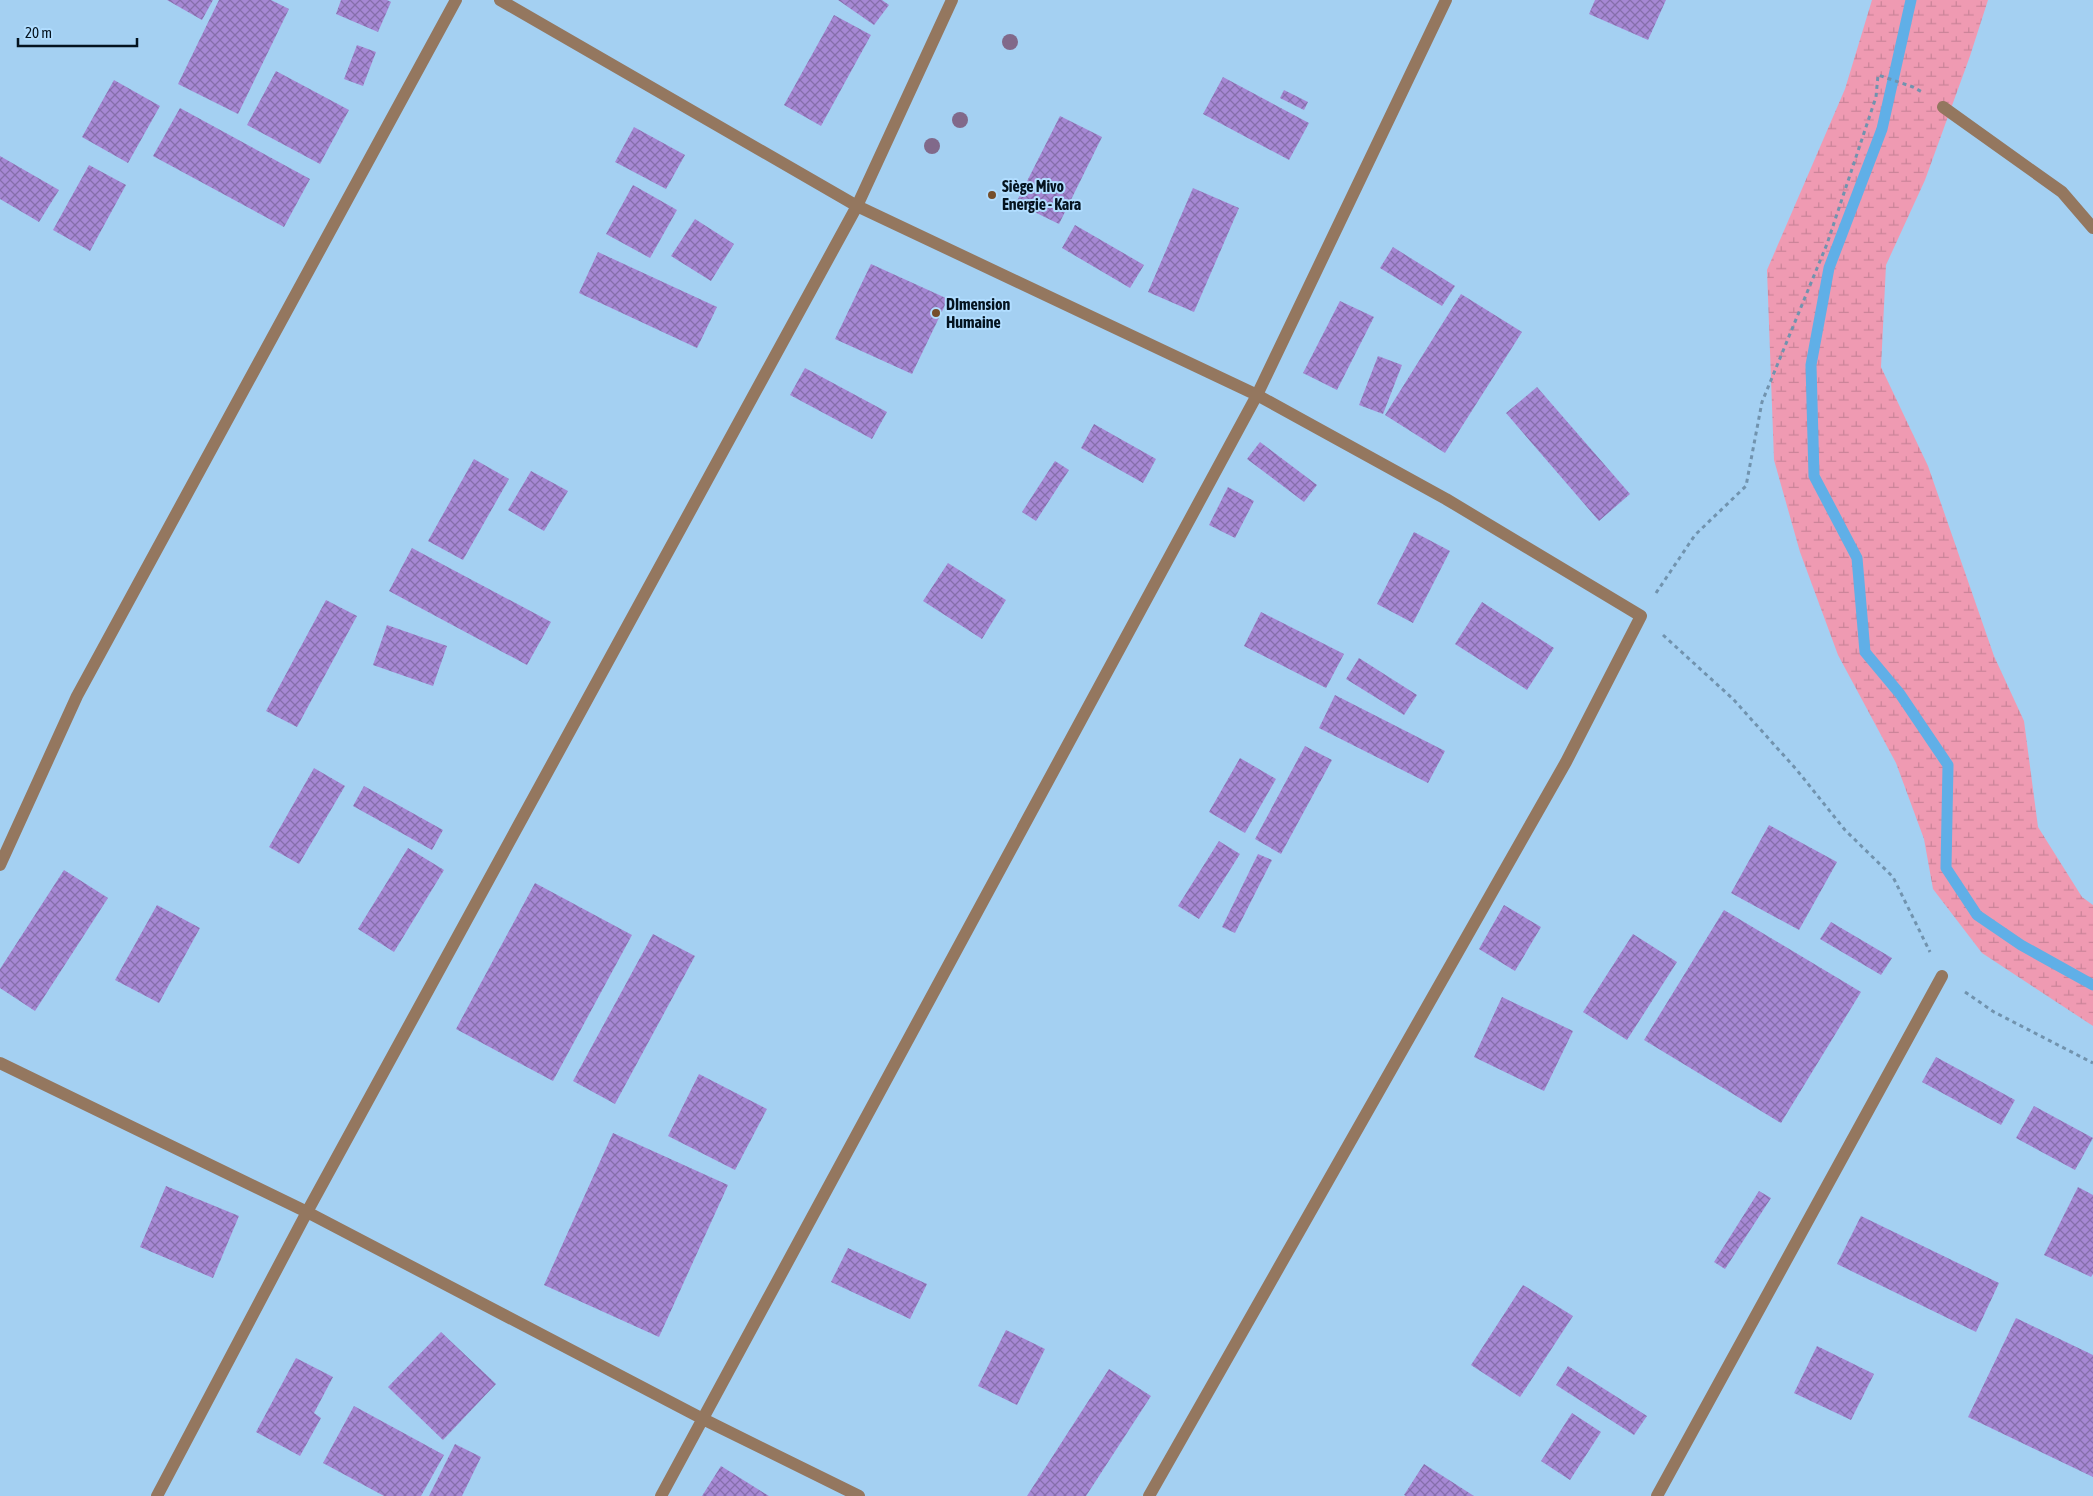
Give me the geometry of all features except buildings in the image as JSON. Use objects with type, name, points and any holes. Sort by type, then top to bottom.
[{"type":"street","points":[[0,865],[77,696],[456,0]]},
{"type":"street","points":[[500,0],[857,206],[1257,395],[1446,499],[1641,616],[1566,762],[1149,1496]]},
{"type":"street","points":[[157,1496],[307,1212],[857,206],[952,0]]},
{"type":"street","points":[[662,1496],[1257,395],[1446,0]]},
{"type":"street","points":[[1943,107],[2062,192],[2093,228]]},
{"type":"street","points":[[1657,1496],[1942,976]]},
{"type":"street","points":[[0,1063],[307,1212],[703,1419],[859,1496]]},
{"type":"path","points":[[1943,107],[1913,86],[1878,75],[1876,97],[1827,244],[1762,402],[1746,486],[1695,535],[1641,616],[1733,698],[1796,769],[1845,830],[1893,877],[1942,976],[1994,1012],[2093,1062]]},
{"type":"green space","points":[[1872,0],[1988,0],[1970,56],[1925,180],[1886,265],[1881,367],[1928,466],[1994,656],[2024,721],[2038,827],[2082,897],[2093,905],[2093,1026],[1982,953],[1933,889],[1924,839],[1896,763],[1838,655],[1800,552],[1774,460],[1767,270],[1845,89]]},
{"type":"waterway","points":[[1911,0],[1882,129],[1829,268],[1811,365],[1814,476],[1857,558],[1865,652],[1900,694],[1948,765],[1946,868],[1977,915],[2021,945],[2093,985]]},
{"type":"place","name":"Siège Mivo Energie - Kara","points":[[992,195]]},
{"type":"place","name":"DImension Humaine","points":[[936,313]]}]
